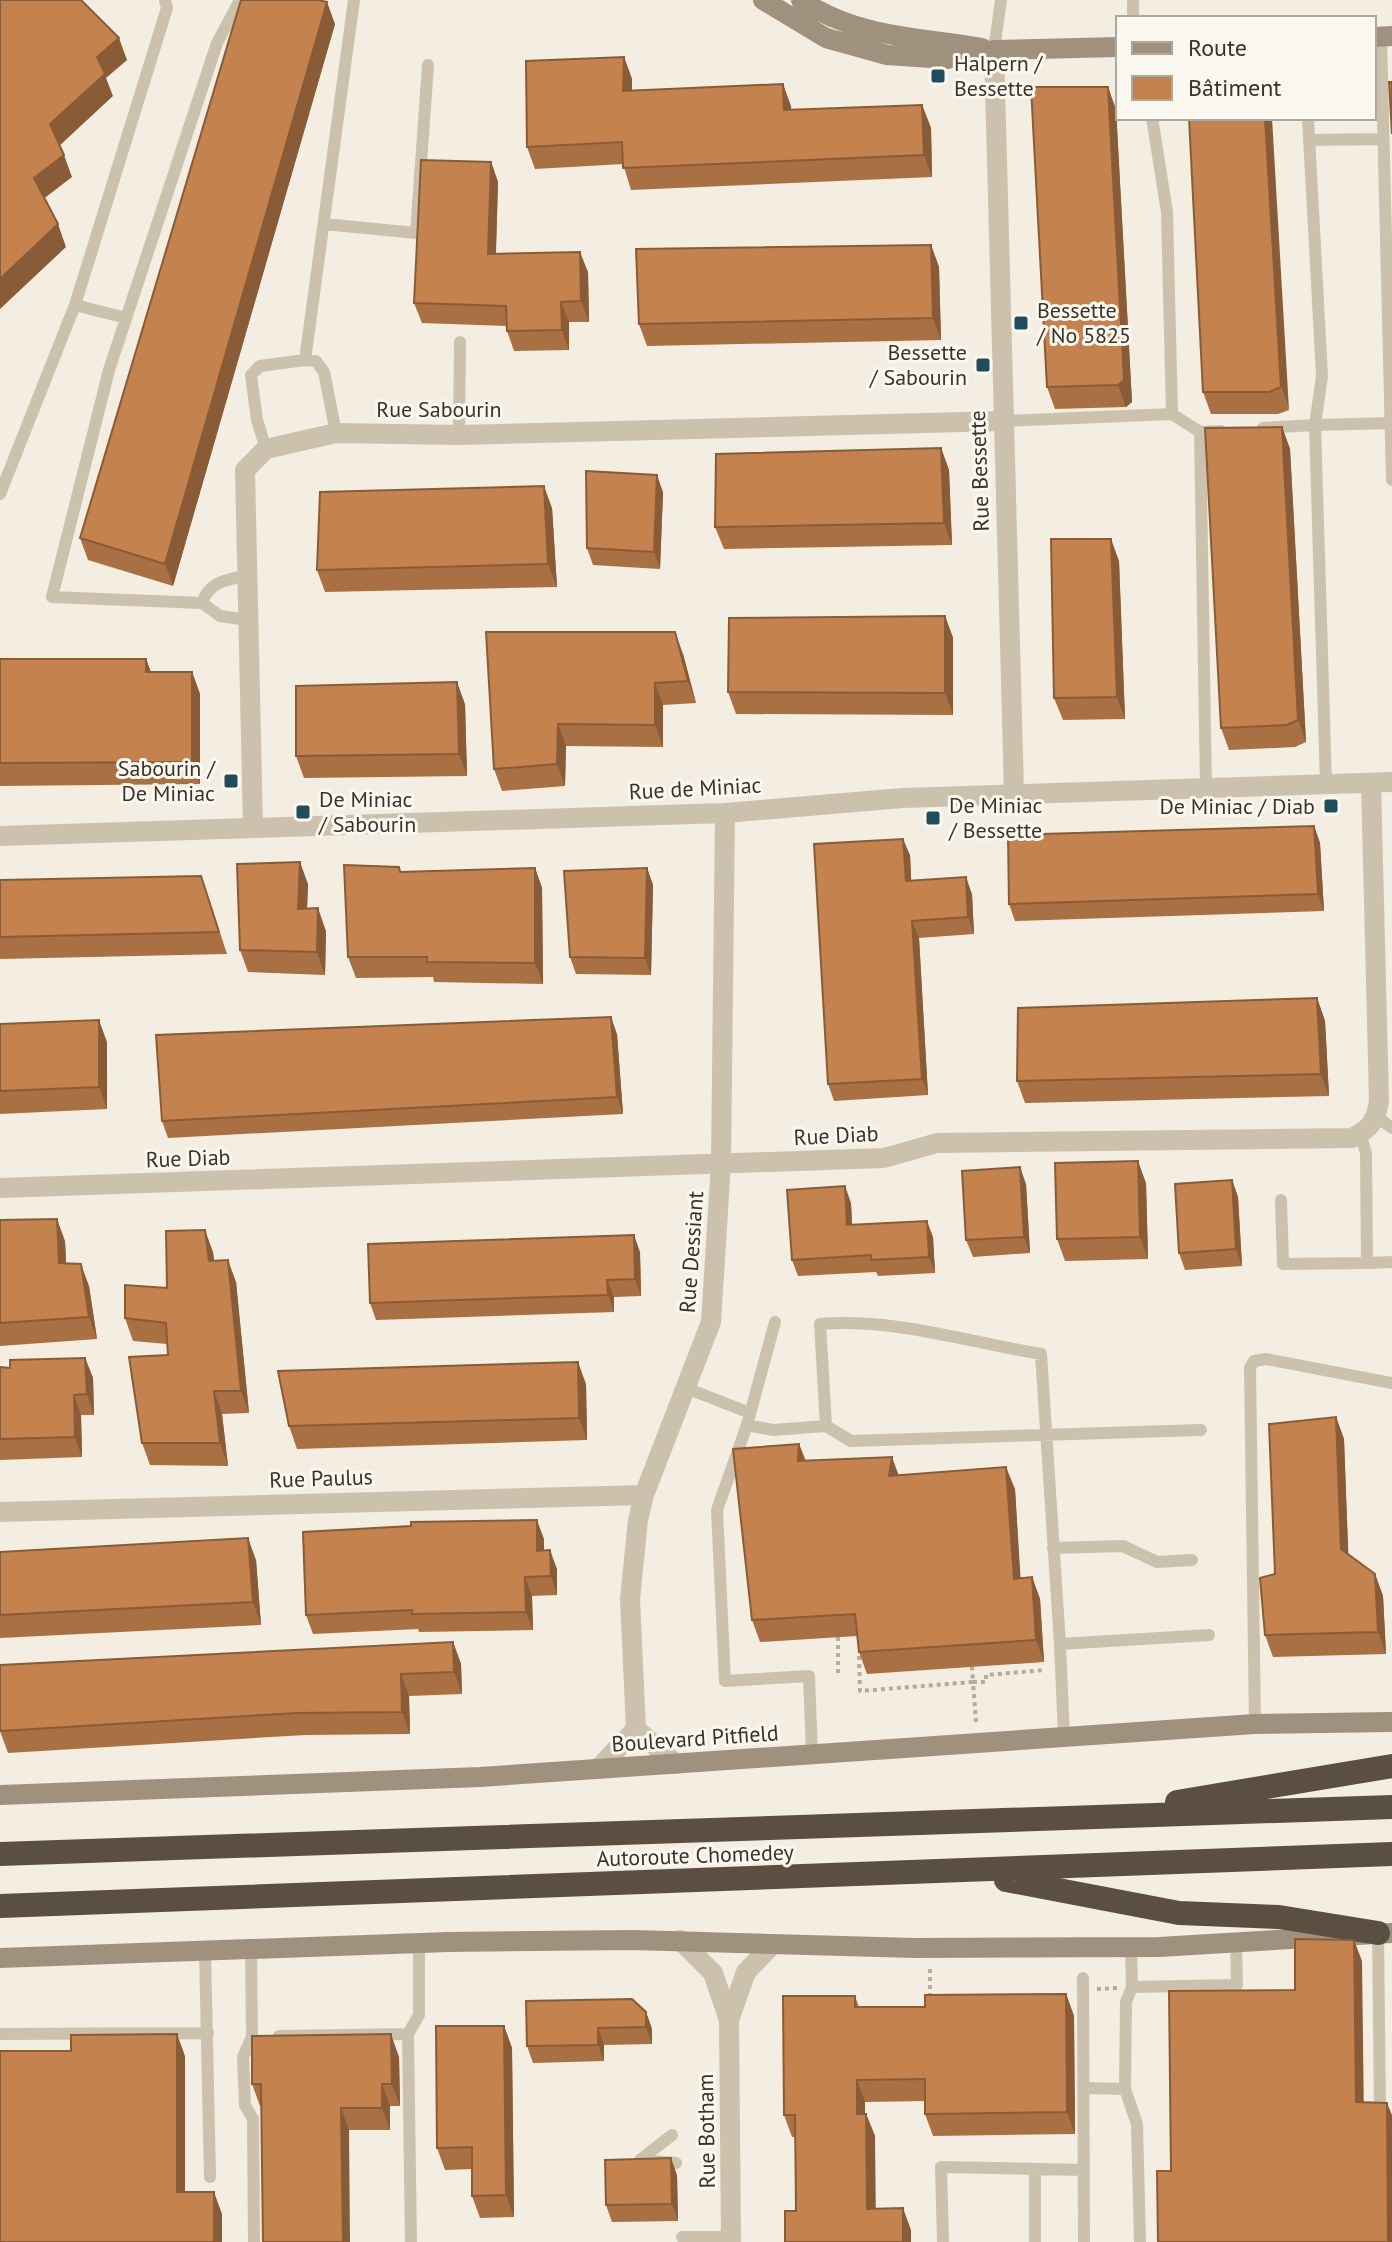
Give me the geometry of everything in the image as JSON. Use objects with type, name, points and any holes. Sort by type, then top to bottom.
[{"type":"highway","points":[[1086,1817],[1392,1766]]},
{"type":"highway","name":"Autoroute Chomedey","points":[[0,1854],[1392,1807]]},
{"type":"highway","name":"Autoroute Chomedey","points":[[0,1906],[1392,1854]]},
{"type":"highway","points":[[964,1872],[1179,1913],[1279,1917],[1385,1933]]},
{"type":"main road","points":[[763,0],[826,38],[878,54],[947,59],[994,50]]},
{"type":"main road","points":[[801,0],[833,19],[874,33],[994,50],[1116,47]]},
{"type":"main road","name":"Boulevard Pitfield","points":[[0,1795],[598,1769],[1255,1724],[1392,1722]]},
{"type":"main road","points":[[0,1958],[419,1944],[680,1940],[929,1949],[1131,1948],[1385,1933]]},
{"type":"street","name":"Rue Bessette","points":[[994,50],[1014,793]]},
{"type":"street","name":"Rue Sabourin","points":[[266,449],[336,433],[459,435],[1002,421]]},
{"type":"street","points":[[253,828],[245,470],[266,449]]},
{"type":"street","points":[[1360,1134],[1384,1122],[1382,783]]},
{"type":"street","name":"Rue de Miniac","points":[[0,836],[725,813],[821,803],[1014,793],[1382,783]]},
{"type":"street","name":"Rue Dessiant","points":[[636,1729],[630,1599],[634,1545],[644,1495],[711,1322],[721,1163],[725,813]]},
{"type":"street","name":"Rue Diab","points":[[0,1188],[884,1158],[937,1143],[1352,1138],[1360,1134]]},
{"type":"street","name":"Rue Paulus","points":[[0,1512],[644,1495]]},
{"type":"street","points":[[598,1769],[636,1729],[676,1764]]},
{"type":"street","name":"Rue Botham","points":[[680,1940],[713,1973],[729,2020],[731,2240]]},
{"type":"street","name":"Rue Botham","points":[[729,2020],[746,1972],[773,1944]]},
{"type":"lane","points":[[0,494],[75,305],[167,8],[165,0]]},
{"type":"lane","points":[[240,0],[217,43],[109,370],[52,597],[202,603],[220,616],[248,620]]},
{"type":"lane","points":[[305,360],[354,0]]},
{"type":"lane","points":[[994,50],[1001,0]]},
{"type":"lane","points":[[1382,37],[1377,89],[1382,139],[1392,480]]},
{"type":"lane","points":[[324,224],[416,233],[428,65]]},
{"type":"lane","points":[[1152,120],[1167,212],[1172,414]]},
{"type":"lane","points":[[1308,120],[1322,376],[1315,425],[1326,784]]},
{"type":"lane","points":[[1309,140],[1382,139]]},
{"type":"lane","points":[[75,305],[126,318]]},
{"type":"lane","points":[[459,435],[460,342]]},
{"type":"lane","points":[[266,449],[257,420],[251,375],[260,366],[316,361],[324,372],[336,433]]},
{"type":"lane","points":[[1002,421],[1172,414],[1200,432],[1229,430]]},
{"type":"lane","points":[[1243,429],[1391,423]]},
{"type":"lane","points":[[1200,432],[1206,788]]},
{"type":"lane","points":[[202,603],[206,592],[217,582],[247,575]]},
{"type":"lane","points":[[1360,1134],[1366,1153],[1367,1263]]},
{"type":"lane","points":[[1281,1200],[1283,1264],[1392,1262]]},
{"type":"lane","points":[[775,1322],[749,1419],[716,1518],[725,1681],[809,1676],[812,1754]]},
{"type":"lane","points":[[826,1426],[820,1324],[867,1322],[1041,1354],[1064,1737]]},
{"type":"lane","points":[[1255,1724],[1250,1368],[1254,1361],[1266,1359],[1392,1383]]},
{"type":"lane","points":[[686,1388],[773,1430],[826,1426],[851,1441],[1201,1430]]},
{"type":"lane","points":[[1053,1548],[1123,1546],[1157,1562],[1192,1560]]},
{"type":"lane","points":[[1060,1644],[1209,1635]]},
{"type":"lane","points":[[1380,2111],[1385,1933]]},
{"type":"lane","points":[[411,2242],[408,2034],[419,2015],[419,1944]]},
{"type":"lane","points":[[1132,1987],[1237,1985],[1236,1944]]},
{"type":"lane","points":[[1131,1948],[1132,1987],[1126,2002],[1125,2089],[1137,2124],[1140,2242]]},
{"type":"lane","points":[[251,1950],[252,2037],[243,2057],[245,2105],[253,2119],[254,2242]]},
{"type":"lane","points":[[205,1951],[210,2177]]},
{"type":"lane","points":[[1083,1984],[1084,2242]]},
{"type":"lane","points":[[0,2034],[208,2033]]},
{"type":"lane","points":[[252,2037],[408,2034]]},
{"type":"lane","points":[[1085,2088],[1125,2089]]},
{"type":"lane","points":[[672,2135],[640,2160],[676,2163]]},
{"type":"lane","points":[[943,2242],[941,2167],[1084,2170]]},
{"type":"lane","points":[[1035,2169],[1035,2242]]},
{"type":"lane","points":[[682,2237],[731,2240]]},
{"type":"path","points":[[838,1637],[838,1673]]},
{"type":"path","points":[[859,1656],[860,1691],[986,1682],[986,1675],[1047,1670]]},
{"type":"path","points":[[972,1667],[976,1725]]},
{"type":"path","points":[[850,1672],[859,1671]]},
{"type":"path","points":[[930,1966],[930,2013]]},
{"type":"path","points":[[1083,1984],[1132,1987]]},
{"type":"building","points":[[0,0],[81,0],[119,38],[97,57],[105,74],[50,124],[64,155],[34,178],[58,224],[0,279]]},
{"type":"building","points":[[241,0],[327,2],[165,564],[80,538]]},
{"type":"building","points":[[624,57],[623,91],[783,84],[784,110],[922,105],[924,155],[623,168],[622,142],[527,147],[526,61]]},
{"type":"building","points":[[1389,82],[1392,82],[1392,134]]},
{"type":"building","points":[[1031,87],[1108,87],[1124,380],[1118,385],[1047,387]]},
{"type":"building","points":[[1189,120],[1265,120],[1281,387],[1269,392],[1203,392]]},
{"type":"building","points":[[421,160],[491,162],[488,254],[580,252],[581,301],[561,302],[562,330],[507,331],[506,306],[414,303]]},
{"type":"building","points":[[931,245],[933,318],[639,324],[636,249]]},
{"type":"building","points":[[1282,427],[1298,720],[1287,725],[1221,728],[1205,428]]},
{"type":"building","points":[[941,448],[944,523],[715,527],[716,454]]},
{"type":"building","points":[[586,471],[657,475],[654,552],[587,548]]},
{"type":"building","points":[[544,486],[548,564],[317,570],[320,492]]},
{"type":"building","points":[[1051,539],[1111,539],[1117,697],[1054,698]]},
{"type":"building","points":[[945,616],[945,693],[728,692],[729,618]]},
{"type":"building","points":[[486,632],[675,632],[688,681],[655,683],[655,725],[558,724],[557,764],[494,769]]},
{"type":"building","points":[[0,659],[146,659],[146,672],[192,672],[192,762],[0,763]]},
{"type":"building","points":[[457,682],[459,754],[296,756],[296,686]]},
{"type":"building","points":[[1314,826],[1318,894],[1009,904],[1008,835]]},
{"type":"building","points":[[903,839],[906,881],[966,877],[968,917],[912,921],[922,1079],[828,1084],[814,844]]},
{"type":"building","points":[[300,862],[298,909],[318,908],[317,952],[240,950],[237,864]]},
{"type":"building","points":[[344,865],[399,867],[400,872],[535,868],[535,963],[427,962],[427,957],[348,957]]},
{"type":"building","points":[[647,868],[645,958],[570,957],[564,871]]},
{"type":"building","points":[[201,876],[219,932],[0,937],[0,880]]},
{"type":"building","points":[[1317,998],[1321,1074],[1017,1081],[1018,1008]]},
{"type":"building","points":[[611,1017],[617,1097],[162,1121],[156,1035]]},
{"type":"building","points":[[99,1020],[99,1087],[0,1091],[0,1024]]},
{"type":"building","points":[[1138,1161],[1140,1237],[1057,1239],[1055,1163]]},
{"type":"building","points":[[1020,1167],[1024,1237],[966,1240],[962,1171]]},
{"type":"building","points":[[1232,1180],[1236,1249],[1179,1253],[1175,1184]]},
{"type":"building","points":[[845,1186],[847,1225],[927,1221],[929,1257],[871,1260],[871,1255],[792,1260],[787,1190]]},
{"type":"building","points":[[57,1219],[59,1263],[81,1264],[89,1317],[0,1323],[0,1220]]},
{"type":"building","points":[[205,1230],[209,1261],[228,1260],[241,1391],[214,1391],[220,1443],[142,1443],[129,1357],[168,1355],[166,1323],[125,1318],[125,1285],[167,1288],[166,1231]]},
{"type":"building","points":[[634,1235],[635,1279],[607,1280],[608,1295],[370,1303],[368,1244]]},
{"type":"building","points":[[85,1358],[87,1394],[74,1395],[75,1437],[0,1439],[0,1367],[10,1368],[10,1360]]},
{"type":"building","points":[[578,1362],[579,1418],[289,1426],[278,1371]]},
{"type":"building","points":[[1336,1417],[1341,1549],[1375,1574],[1378,1632],[1265,1635],[1260,1578],[1275,1574],[1269,1424]]},
{"type":"building","points":[[799,1444],[798,1461],[892,1457],[889,1476],[1006,1467],[1014,1579],[1032,1577],[1036,1640],[859,1652],[855,1614],[752,1620],[733,1449]]},
{"type":"building","points":[[537,1520],[537,1551],[550,1550],[551,1576],[525,1577],[526,1612],[412,1614],[412,1610],[306,1615],[303,1532],[411,1526],[411,1522]]},
{"type":"building","points":[[248,1538],[253,1602],[0,1615],[0,1552]]},
{"type":"building","points":[[453,1642],[454,1672],[401,1674],[402,1712],[297,1713],[0,1731],[0,1665]]},
{"type":"building","points":[[1295,1939],[1354,1940],[1356,2102],[1387,2103],[1388,2242],[1158,2242],[1157,2171],[1171,2171],[1169,1991],[1295,1990]]},
{"type":"building","points":[[1066,1994],[1067,2112],[925,2114],[925,2079],[857,2080],[857,2114],[866,2114],[867,2209],[903,2208],[903,2242],[785,2242],[785,2211],[796,2211],[795,2115],[784,2115],[783,1996],[855,1996],[855,2007],[925,2007],[925,1995]]},
{"type":"building","points":[[632,1999],[646,2012],[646,2027],[598,2028],[598,2045],[527,2046],[526,2001]]},
{"type":"building","points":[[436,2026],[504,2026],[506,2195],[472,2196],[472,2147],[437,2148]]},
{"type":"building","points":[[177,2034],[177,2192],[214,2192],[214,2242],[0,2242],[0,2051],[71,2051],[71,2035]]},
{"type":"building","points":[[391,2034],[392,2084],[382,2084],[382,2108],[341,2108],[343,2242],[263,2242],[261,2084],[252,2084],[252,2036]]},
{"type":"building","points":[[671,2158],[672,2204],[606,2205],[605,2160]]},
{"type":"place","name":"Halpern / Bessette","points":[[938,76]]},
{"type":"place","name":"Bessette / No 5825","points":[[1021,323]]},
{"type":"place","name":"Bessette / Sabourin","points":[[983,365]]},
{"type":"place","name":"Sabourin / De Miniac","points":[[231,781]]},
{"type":"place","name":"De Miniac / Diab","points":[[1331,806]]},
{"type":"place","name":"De Miniac / Sabourin","points":[[303,812]]},
{"type":"place","name":"De Miniac / Bessette","points":[[933,818]]}]
